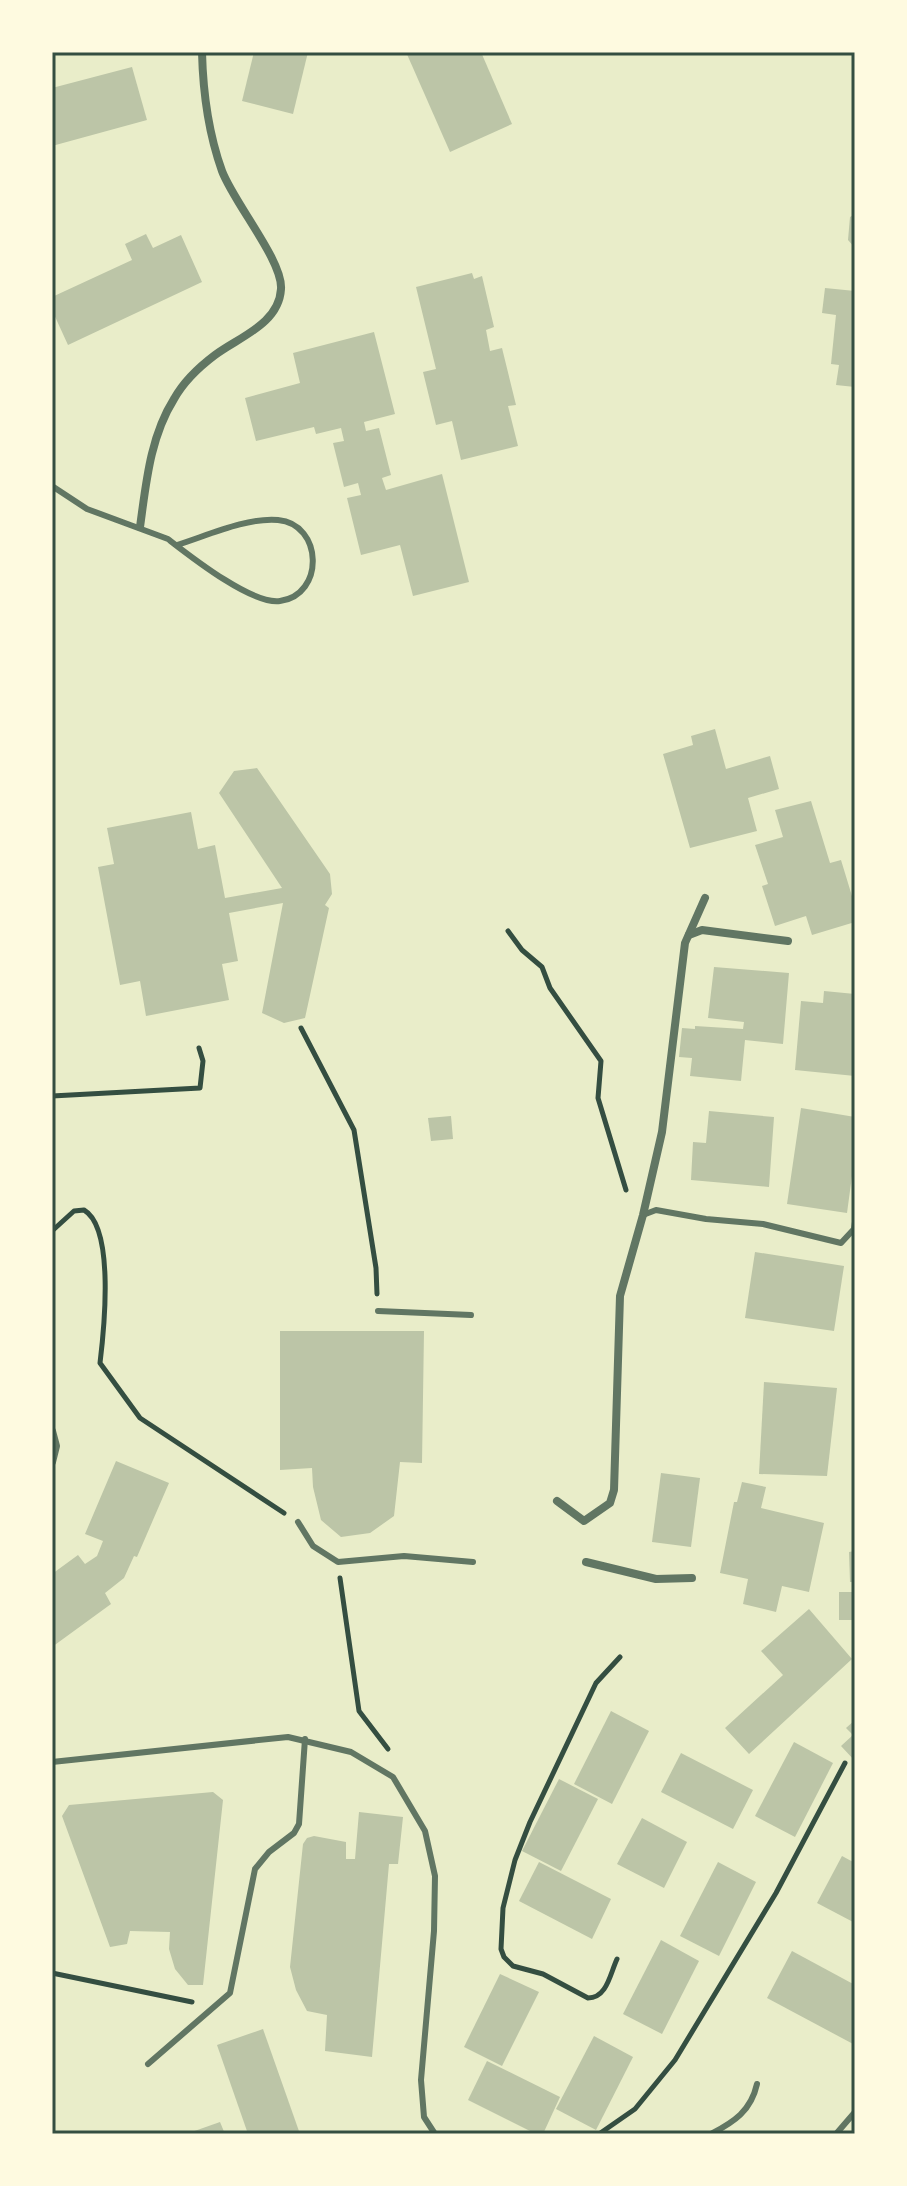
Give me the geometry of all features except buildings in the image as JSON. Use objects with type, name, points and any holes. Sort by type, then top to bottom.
[{"type":"street","points":[[140,527],[159,427],[173,399],[190,376],[269,317],[279,303],[282,287],[272,258],[237,202],[223,172],[205,106],[202,52]]},
{"type":"street","points":[[557,1501],[584,1521],[610,1503],[614,1490],[620,1296],[662,1132],[685,943],[705,898]]},
{"type":"street","points":[[685,943],[691,932],[702,930],[788,941]]},
{"type":"street","points":[[52,1431],[56,1446],[52,1462]]},
{"type":"street","points":[[586,1562],[656,1579],[692,1578]]},
{"type":"lane","points":[[52,486],[89,510],[168,539],[250,594],[278,602],[298,593],[309,579],[315,559],[299,527],[281,520],[258,520],[177,545]]},
{"type":"lane","points":[[643,1215],[656,1210],[706,1219],[763,1224],[841,1243],[854,1229],[855,1222]]},
{"type":"lane","points":[[378,1311],[471,1315]]},
{"type":"lane","points":[[298,1522],[313,1546],[338,1562],[404,1556],[473,1562]]},
{"type":"lane","points":[[52,1762],[288,1737],[351,1752],[393,1777],[425,1831],[435,1876],[434,1931],[421,2080],[424,2117],[435,2134]]},
{"type":"lane","points":[[148,2064],[230,1993],[255,1869],[269,1852],[294,1833],[299,1824],[305,1739]]},
{"type":"lane","points":[[711,2134],[747,2110],[757,2084]]},
{"type":"lane","points":[[836,2134],[855,2112]]},
{"type":"path","points":[[508,931],[522,950],[542,967],[550,988],[601,1061],[598,1098],[627,1194]]},
{"type":"path","points":[[301,1028],[354,1130],[376,1268],[378,1311]]},
{"type":"path","points":[[52,1096],[200,1088],[203,1061],[199,1048]]},
{"type":"path","points":[[52,1231],[74,1211],[84,1210],[92,1214],[106,1281],[100,1363],[140,1418],[298,1522]]},
{"type":"path","points":[[338,1562],[359,1711],[390,1751],[393,1777]]},
{"type":"path","points":[[617,1959],[602,1995],[595,1999],[543,1974],[513,1966],[501,1949],[503,1908],[515,1860],[530,1822],[596,1683],[620,1657]]},
{"type":"path","points":[[599,2134],[635,2109],[675,2060],[776,1893],[845,1763]]},
{"type":"path","points":[[52,1973],[214,2007]]}]
